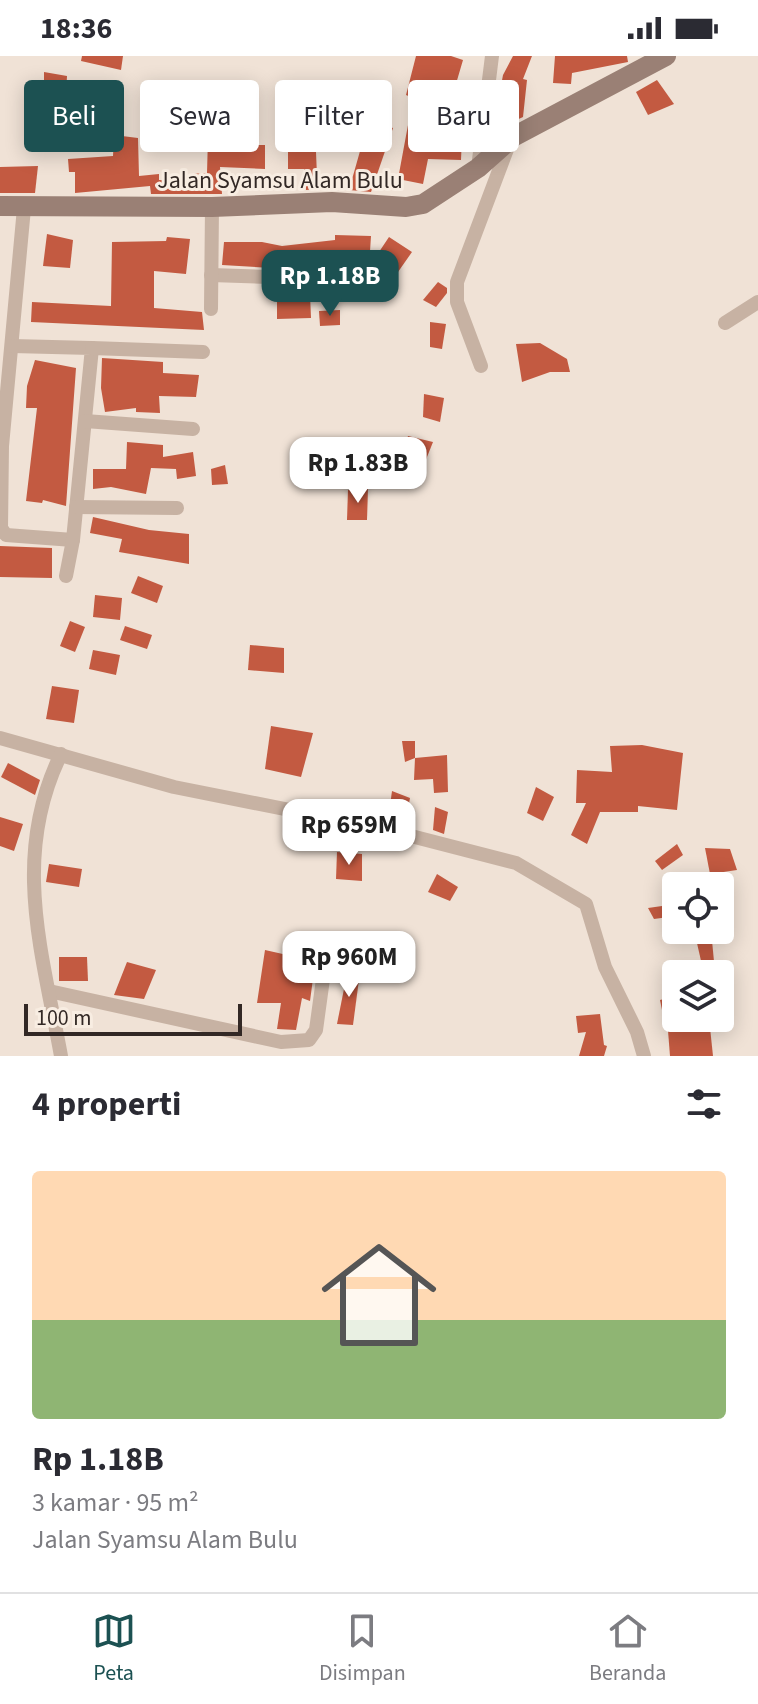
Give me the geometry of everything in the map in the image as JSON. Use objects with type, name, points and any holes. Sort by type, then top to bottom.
[{"type":"street","points":[[478,168],[492,56]]},
{"type":"street","name":"Jalan Syamsu Alam Bulu","points":[[519,134],[664,57]]},
{"type":"street","name":"Jalan Syamsu Alam Bulu","points":[[0,206],[212,207],[332,202],[406,207],[423,204],[478,168],[496,152]]},
{"type":"street","points":[[481,366],[457,302],[457,282],[507,152]]},
{"type":"street","points":[[211,309],[212,207]]},
{"type":"street","points":[[24,208],[2,446],[1,528],[6,535],[73,540]]},
{"type":"street","points":[[211,275],[268,277]]},
{"type":"street","points":[[725,323],[758,302]]},
{"type":"street","points":[[12,346],[203,352]]},
{"type":"street","points":[[66,576],[73,540],[92,348]]},
{"type":"street","points":[[85,421],[193,429]]},
{"type":"street","points":[[76,507],[177,508]]},
{"type":"street","points":[[0,738],[174,787],[380,828],[516,863],[586,904],[605,967],[637,1032],[644,1056]]},
{"type":"street","points":[[61,754],[44,790],[33,860],[36,919],[61,1056]]},
{"type":"street","points":[[49,991],[281,1042],[298,1043],[309,1040],[316,1030],[326,957]]},
{"type":"building","points":[[82,56],[123,56],[121,70],[81,61]]},
{"type":"building","points":[[416,56],[451,56],[463,60],[457,80],[410,80]]},
{"type":"building","points":[[513,56],[532,56],[523,79],[527,80],[523,117],[519,119],[519,80],[502,80]]},
{"type":"building","points":[[555,56],[627,56],[628,62],[572,73],[571,84],[553,83]]},
{"type":"building","points":[[44,72],[67,76],[67,80],[44,80]]},
{"type":"building","points":[[657,80],[674,104],[648,115],[636,92]]},
{"type":"building","points":[[408,125],[408,152],[461,152],[461,160],[428,159],[423,184],[398,179]]},
{"type":"building","points":[[124,136],[138,138],[139,176],[159,174],[159,180],[190,181],[189,174],[207,173],[208,152],[259,152],[259,145],[265,145],[265,169],[220,167],[222,194],[151,194],[150,186],[75,193],[75,172],[69,172],[68,159],[113,156],[113,152],[124,152]]},
{"type":"building","points":[[288,152],[316,152],[317,176],[328,175],[329,189],[306,190],[304,169],[288,169]]},
{"type":"building","points":[[360,152],[385,152],[371,192],[349,190]]},
{"type":"building","points":[[38,166],[35,193],[0,193],[0,167]]},
{"type":"building","points":[[47,234],[73,240],[70,268],[43,266]]},
{"type":"building","points":[[335,235],[371,236],[369,267],[389,237],[412,252],[391,282],[382,275],[334,277],[334,270],[291,273],[290,269],[222,265],[224,242],[262,242],[282,246],[335,240]]},
{"type":"building","points":[[167,237],[190,239],[186,274],[154,271],[154,308],[202,312],[204,330],[31,322],[32,302],[111,306],[112,242],[166,241]]},
{"type":"building","points":[[438,282],[447,288],[447,293],[436,307],[423,300]]},
{"type":"building","points":[[277,294],[310,294],[311,318],[277,319]]},
{"type":"building","points":[[340,310],[340,325],[320,326],[319,311]]},
{"type":"building","points":[[430,322],[446,324],[442,349],[430,347]]},
{"type":"building","points":[[540,343],[567,359],[570,372],[550,372],[522,382],[516,344]]},
{"type":"building","points":[[102,358],[163,362],[163,373],[199,375],[196,397],[159,396],[160,413],[136,412],[136,408],[105,412],[101,388]]},
{"type":"building","points":[[35,360],[76,368],[66,506],[43,500],[42,503],[26,501],[37,408],[26,408],[27,386]]},
{"type":"building","points":[[424,394],[444,398],[440,422],[423,417]]},
{"type":"building","points":[[408,436],[433,442],[423,467],[401,460]]},
{"type":"building","points":[[127,442],[163,445],[163,457],[193,452],[196,476],[177,479],[176,469],[151,468],[146,494],[111,487],[93,489],[93,469],[126,469]]},
{"type":"building","points":[[225,465],[228,484],[212,485],[211,469]]},
{"type":"building","points":[[368,489],[367,520],[347,520],[348,490]]},
{"type":"building","points":[[93,517],[149,530],[189,534],[189,564],[119,552],[122,539],[90,533]]},
{"type":"building","points":[[0,546],[52,548],[52,578],[0,577]]},
{"type":"building","points":[[138,576],[163,586],[157,603],[131,593]]},
{"type":"building","points":[[95,595],[122,598],[120,620],[93,617]]},
{"type":"building","points":[[70,621],[85,627],[75,652],[60,646]]},
{"type":"building","points":[[125,626],[152,635],[147,649],[120,640]]},
{"type":"building","points":[[250,645],[284,648],[284,673],[248,670]]},
{"type":"building","points":[[93,650],[120,655],[116,675],[89,669]]},
{"type":"building","points":[[52,686],[79,690],[74,723],[46,719]]},
{"type":"building","points":[[271,726],[313,733],[301,777],[265,769]]},
{"type":"building","points":[[402,741],[415,741],[415,758],[405,762]]},
{"type":"building","points":[[642,745],[683,753],[677,810],[638,806],[638,812],[600,812],[587,844],[571,835],[586,803],[576,803],[577,770],[612,772],[610,746]]},
{"type":"building","points":[[447,755],[448,792],[434,793],[433,779],[414,780],[415,758]]},
{"type":"building","points":[[8,763],[40,780],[35,795],[1,777]]},
{"type":"building","points":[[536,787],[554,797],[543,821],[527,813]]},
{"type":"building","points":[[392,791],[410,798],[405,824],[388,820]]},
{"type":"building","points":[[435,807],[448,812],[444,834],[433,830]]},
{"type":"building","points":[[0,817],[23,824],[14,851],[0,846]]},
{"type":"building","points":[[677,844],[683,855],[662,870],[655,861]]},
{"type":"building","points":[[705,848],[730,849],[737,870],[710,872]]},
{"type":"building","points":[[337,852],[362,854],[362,881],[336,879]]},
{"type":"building","points":[[49,864],[82,869],[79,887],[46,882]]},
{"type":"building","points":[[437,874],[458,887],[450,901],[428,892]]},
{"type":"building","points":[[662,906],[662,918],[654,919],[648,908]]},
{"type":"building","points":[[300,941],[317,944],[309,969],[314,971],[310,1001],[302,998],[296,1030],[277,1029],[281,1003],[257,1003],[265,950],[296,957]]},
{"type":"building","points":[[697,944],[712,944],[714,960],[701,960]]},
{"type":"building","points":[[59,957],[87,957],[88,981],[59,981]]},
{"type":"building","points":[[127,962],[156,970],[144,999],[114,995]]},
{"type":"building","points":[[348,969],[360,972],[353,1025],[337,1024]]},
{"type":"building","points":[[600,1014],[604,1045],[607,1046],[604,1056],[579,1056],[586,1032],[578,1033],[576,1016]]},
{"type":"building","points":[[668,1032],[710,1032],[713,1056],[670,1056]]}]
